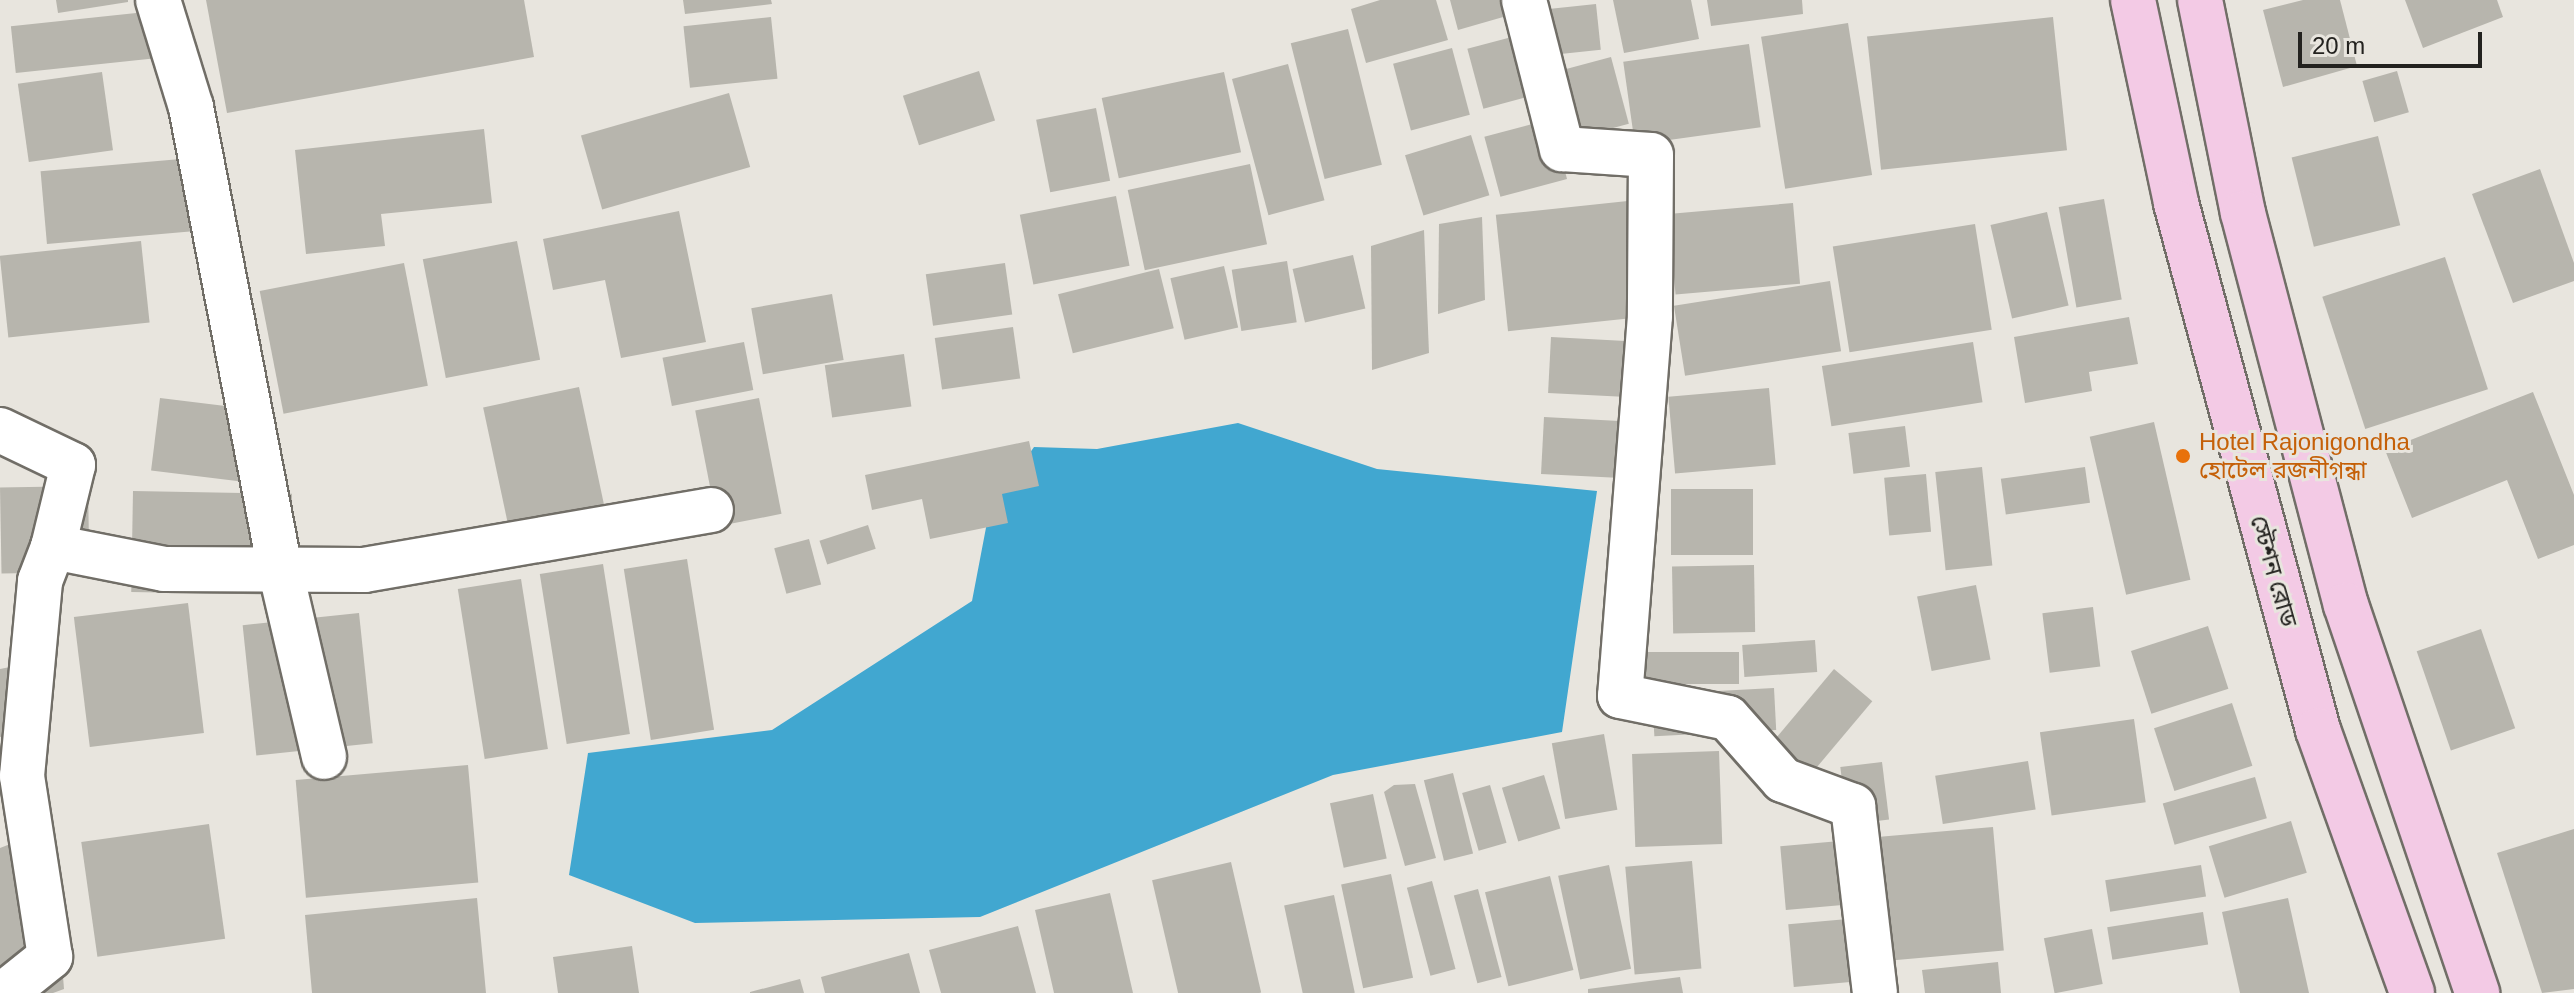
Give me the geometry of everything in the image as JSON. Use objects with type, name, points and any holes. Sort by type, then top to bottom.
[{"type":"main road","name":"স্টেশন রোড","points":[[2133,0],[2176,203],[2309,699],[2412,993]]},
{"type":"main road","points":[[2200,0],[2243,213],[2346,605],[2477,993]]},
{"type":"street","points":[[158,0],[191,107],[280,569],[324,757]]},
{"type":"street","points":[[1524,0],[1562,149],[1651,155],[1650,316],[1620,696],[1728,718],[1783,780],[1853,806],[1875,993]]},
{"type":"street","points":[[0,430],[73,465],[53,547],[40,581],[22,776],[50,957],[5,993]]},
{"type":"street","points":[[53,547],[164,569],[364,570],[711,510]]},
{"type":"water","points":[[1238,423],[1377,469],[1597,491],[1562,732],[1333,775],[980,917],[695,923],[569,875],[588,753],[772,730],[972,601],[989,512],[1034,447],[1097,449]]},
{"type":"building","points":[[56,0],[128,0],[128,2],[58,13]]},
{"type":"building","points":[[206,0],[524,0],[534,57],[227,113]]},
{"type":"building","points":[[683,0],[771,0],[772,4],[685,14]]},
{"type":"building","points":[[1380,0],[1436,0],[1448,40],[1366,63],[1351,9]]},
{"type":"building","points":[[1450,0],[1521,0],[1524,11],[1458,30]]},
{"type":"building","points":[[1613,0],[1691,0],[1699,39],[1624,53]]},
{"type":"building","points":[[1707,0],[1802,0],[1803,14],[1711,26]]},
{"type":"building","points":[[2303,0],[2340,0],[2357,66],[2283,87],[2263,10]]},
{"type":"building","points":[[2405,0],[2497,0],[2503,17],[2423,48]]},
{"type":"building","points":[[1596,4],[1601,50],[1551,55],[1546,9]]},
{"type":"building","points":[[174,9],[179,56],[16,73],[11,26]]},
{"type":"building","points":[[771,17],[777,79],[690,88],[683,26]]},
{"type":"building","points":[[2053,17],[2067,150],[1881,170],[1867,37]]},
{"type":"building","points":[[1848,23],[1872,175],[1785,189],[1761,37]]},
{"type":"building","points":[[1348,29],[1382,165],[1325,179],[1291,43]]},
{"type":"building","points":[[1534,31],[1550,91],[1483,109],[1467,49]]},
{"type":"building","points":[[1749,44],[1761,127],[1635,145],[1623,62]]},
{"type":"building","points":[[1452,48],[1470,115],[1411,130],[1393,64]]},
{"type":"building","points":[[1611,57],[1629,124],[1575,138],[1557,71]]},
{"type":"building","points":[[1288,64],[1324,200],[1268,215],[1232,79]]},
{"type":"building","points":[[979,71],[995,120],[919,145],[903,96]]},
{"type":"building","points":[[2397,71],[2409,112],[2374,122],[2362,81]]},
{"type":"building","points":[[102,72],[113,150],[29,162],[18,84]]},
{"type":"building","points":[[1224,72],[1241,152],[1119,178],[1102,98]]},
{"type":"building","points":[[729,93],[750,167],[602,209],[581,135]]},
{"type":"building","points":[[1096,108],[1110,181],[1050,192],[1036,120]]},
{"type":"building","points":[[1551,119],[1567,179],[1500,197],[1484,137]]},
{"type":"building","points":[[484,129],[492,203],[381,214],[385,246],[306,254],[295,150]]},
{"type":"building","points":[[1471,135],[1489,195],[1423,215],[1405,155]]},
{"type":"building","points":[[2378,136],[2400,225],[2314,247],[2292,158]]},
{"type":"building","points":[[192,158],[198,231],[47,244],[41,171]]},
{"type":"building","points":[[1250,164],[1267,244],[1145,270],[1128,190]]},
{"type":"building","points":[[2540,169],[2574,263],[2574,281],[2513,303],[2472,194]]},
{"type":"building","points":[[1116,196],[1130,266],[1033,284],[1020,215]]},
{"type":"building","points":[[2104,199],[2122,299],[2076,307],[2059,207]]},
{"type":"building","points":[[1637,200],[1649,316],[1508,331],[1496,215]]},
{"type":"building","points":[[1793,203],[1800,284],[1676,295],[1668,214]]},
{"type":"building","points":[[679,211],[706,342],[621,358],[605,280],[553,290],[543,239]]},
{"type":"building","points":[[2047,212],[2069,306],[2012,319],[1990,225]]},
{"type":"building","points":[[1482,217],[1485,300],[1438,314],[1439,224]]},
{"type":"building","points":[[1975,224],[1992,330],[1850,352],[1833,247]]},
{"type":"building","points":[[1424,230],[1429,353],[1372,370],[1371,246]]},
{"type":"building","points":[[141,241],[150,323],[8,337],[0,256]]},
{"type":"building","points":[[517,241],[540,360],[446,378],[423,259]]},
{"type":"building","points":[[1353,255],[1365,309],[1305,323],[1293,269]]},
{"type":"building","points":[[2445,257],[2488,389],[2365,429],[2322,297]]},
{"type":"building","points":[[1287,261],[1297,322],[1241,331],[1232,270]]},
{"type":"building","points":[[404,263],[428,386],[284,414],[260,291]]},
{"type":"building","points":[[1005,263],[1012,314],[933,326],[926,274]]},
{"type":"building","points":[[1224,266],[1238,327],[1185,340],[1170,278]]},
{"type":"building","points":[[1159,269],[1174,328],[1073,353],[1058,294]]},
{"type":"building","points":[[1830,281],[1841,351],[1685,376],[1674,306]]},
{"type":"building","points":[[832,294],[844,360],[763,374],[751,308]]},
{"type":"building","points":[[2129,317],[2138,364],[2089,372],[2092,391],[2025,403],[2014,337]]},
{"type":"building","points":[[1013,327],[1020,378],[942,389],[935,338]]},
{"type":"building","points":[[1551,337],[1635,341],[1632,397],[1548,393]]},
{"type":"building","points":[[744,342],[753,390],[672,406],[663,358]]},
{"type":"building","points":[[1973,342],[1983,402],[1831,426],[1822,366]]},
{"type":"building","points":[[904,354],[911,406],[832,418],[825,365]]},
{"type":"building","points":[[579,387],[613,546],[517,567],[483,407]]},
{"type":"building","points":[[1769,388],[1776,465],[1675,474],[1668,397]]},
{"type":"building","points":[[2533,392],[2574,495],[2574,545],[2538,559],[2507,480],[2412,518],[2385,450]]},
{"type":"building","points":[[160,398],[264,411],[255,483],[151,470]]},
{"type":"building","points":[[759,398],[782,514],[718,526],[695,410]]},
{"type":"building","points":[[1544,417],[1629,421],[1626,478],[1541,474]]},
{"type":"building","points":[[2154,422],[2190,580],[2126,595],[2090,437]]},
{"type":"building","points":[[1905,426],[1910,467],[1853,474],[1848,433]]},
{"type":"building","points":[[1029,441],[1039,486],[1002,494],[1008,523],[930,539],[922,499],[872,510],[865,475]]},
{"type":"building","points":[[1982,467],[1992,565],[1946,570],[1935,472]]},
{"type":"building","points":[[2085,467],[2090,503],[2006,514],[2001,479]]},
{"type":"building","points":[[1926,474],[1931,532],[1889,535],[1884,478]]},
{"type":"building","points":[[88,486],[90,572],[2,574],[0,488]]},
{"type":"building","points":[[1671,489],[1753,489],[1753,555],[1671,555]]},
{"type":"building","points":[[133,491],[292,494],[290,595],[131,592]]},
{"type":"building","points":[[868,525],[876,549],[827,565],[819,541]]},
{"type":"building","points":[[809,539],[821,584],[786,594],[774,548]]},
{"type":"building","points":[[687,559],[714,730],[651,740],[624,569]]},
{"type":"building","points":[[603,564],[630,734],[567,744],[540,574]]},
{"type":"building","points":[[1754,565],[1755,632],[1673,633],[1672,566]]},
{"type":"building","points":[[521,579],[548,749],[485,759],[458,589]]},
{"type":"building","points":[[1976,585],[1991,660],[1932,671],[1917,596]]},
{"type":"building","points":[[188,603],[204,733],[90,747],[74,617]]},
{"type":"building","points":[[2093,607],[2100,667],[2050,673],[2042,613]]},
{"type":"building","points":[[359,613],[373,743],[256,756],[243,625]]},
{"type":"building","points":[[2208,626],[2228,689],[2151,714],[2131,651]]},
{"type":"building","points":[[2481,629],[2515,728],[2451,750],[2417,651]]},
{"type":"building","points":[[1815,640],[1817,672],[1744,677],[1742,645]]},
{"type":"building","points":[[1640,652],[1739,652],[1739,684],[1640,684]]},
{"type":"building","points":[[10,667],[25,731],[0,737],[0,669]]},
{"type":"building","points":[[1834,669],[1872,701],[1809,777],[1770,745]]},
{"type":"building","points":[[1774,688],[1776,730],[1654,736],[1652,694]]},
{"type":"building","points":[[2232,703],[2252,766],[2174,791],[2154,728]]},
{"type":"building","points":[[2134,719],[2146,802],[2052,815],[2040,732]]},
{"type":"building","points":[[1604,734],[1617,810],[1565,819],[1552,743]]},
{"type":"building","points":[[1719,751],[1722,844],[1635,847],[1632,754]]},
{"type":"building","points":[[2028,761],[2036,809],[1943,824],[1935,776]]},
{"type":"building","points":[[1882,762],[1889,820],[1847,825],[1840,767]]},
{"type":"building","points":[[468,765],[478,883],[306,898],[296,780]]},
{"type":"building","points":[[1453,773],[1473,854],[1444,861],[1424,780]]},
{"type":"building","points":[[1544,775],[1560,829],[1518,841],[1502,788]]},
{"type":"building","points":[[2255,777],[2267,818],[2175,845],[2163,803]]},
{"type":"building","points":[[1415,784],[1436,858],[1405,866],[1384,792],[1394,785]]},
{"type":"building","points":[[1490,785],[1507,843],[1479,851],[1462,793]]},
{"type":"building","points":[[1373,794],[1387,859],[1344,868],[1330,803]]},
{"type":"building","points":[[2291,821],[2307,873],[2225,898],[2209,846]]},
{"type":"building","points":[[209,824],[225,939],[97,957],[81,842]]},
{"type":"building","points":[[1993,827],[2004,951],[1885,961],[1874,837]]},
{"type":"building","points":[[51,828],[64,989],[53,993],[0,993],[0,848]]},
{"type":"building","points":[[2574,829],[2574,989],[2542,993],[2497,853]]},
{"type":"building","points":[[1851,840],[1857,904],[1786,910],[1780,846]]},
{"type":"building","points":[[1692,861],[1701,969],[1635,974],[1625,867]]},
{"type":"building","points":[[1231,862],[1261,993],[1178,993],[1152,880]]},
{"type":"building","points":[[1609,865],[1631,969],[1580,979],[1558,876]]},
{"type":"building","points":[[2201,865],[2206,897],[2110,912],[2105,880]]},
{"type":"building","points":[[1391,874],[1413,978],[1363,988],[1341,885]]},
{"type":"building","points":[[1550,876],[1573,970],[1508,986],[1485,892]]},
{"type":"building","points":[[1432,881],[1456,969],[1430,976],[1407,888]]},
{"type":"building","points":[[1478,889],[1502,977],[1477,983],[1454,895]]},
{"type":"building","points":[[1110,893],[1133,993],[1054,993],[1035,910]]},
{"type":"building","points":[[1334,895],[1355,993],[1303,993],[1284,906]]},
{"type":"building","points":[[477,898],[486,993],[312,993],[305,915]]},
{"type":"building","points":[[2288,898],[2309,993],[2240,993],[2222,912]]},
{"type":"building","points":[[2203,912],[2208,945],[2112,960],[2107,927]]},
{"type":"building","points":[[1859,918],[1864,981],[1794,987],[1788,924]]},
{"type":"building","points":[[1018,926],[1036,993],[941,993],[929,950]]},
{"type":"building","points":[[2092,929],[2103,984],[2055,993],[2044,938]]},
{"type":"building","points":[[632,946],[639,993],[558,993],[553,957]]},
{"type":"building","points":[[909,953],[920,993],[825,993],[821,977]]},
{"type":"building","points":[[1998,962],[2001,993],[1925,993],[1922,970]]},
{"type":"building","points":[[1680,977],[1683,993],[1588,993],[1588,989]]},
{"type":"building","points":[[800,979],[804,993],[750,993],[750,992]]},
{"type":"place","name":"Hotel Rajonigondha হোটেল রজনীগন্ধা","points":[[2183,456]]}]
